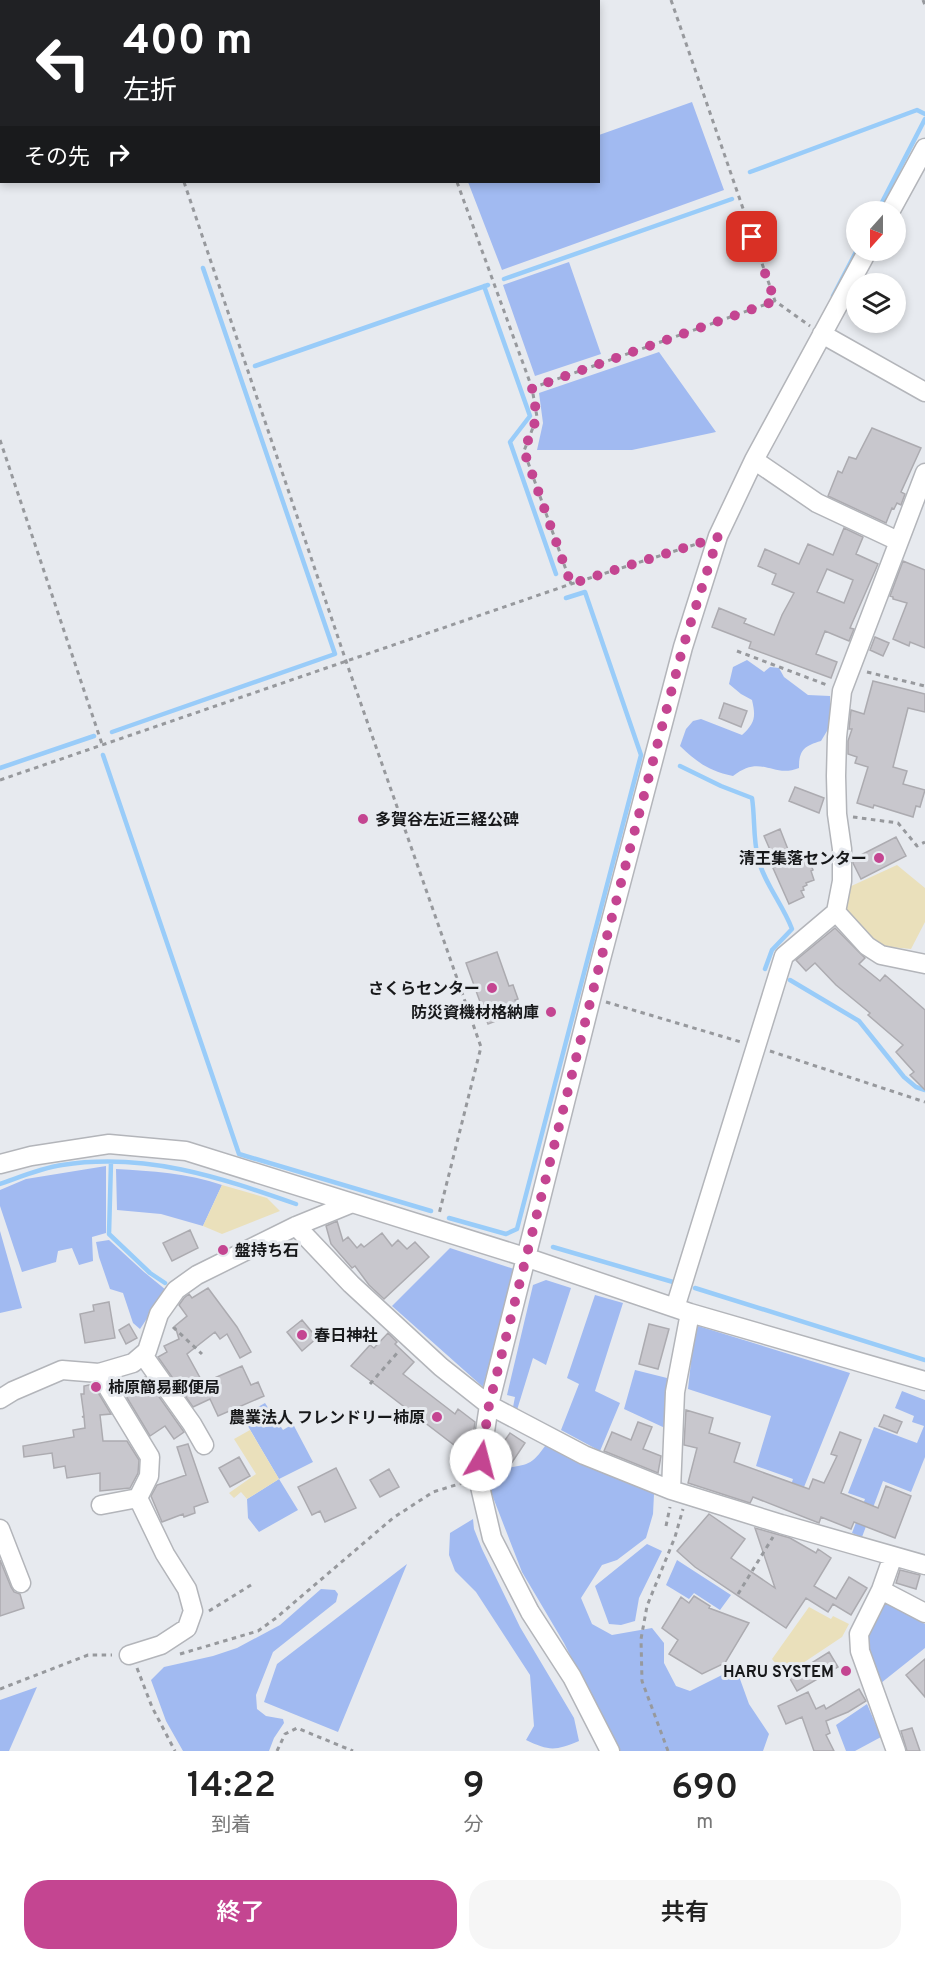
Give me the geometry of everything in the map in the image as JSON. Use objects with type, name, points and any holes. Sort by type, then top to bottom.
[{"type":"street","points":[[896,201],[925,148]]},
{"type":"street","points":[[610,1751],[572,1677],[530,1612],[492,1538],[478,1478],[489,1405],[525,1257],[683,647],[718,537],[754,460],[862,261]]},
{"type":"street","points":[[822,334],[925,392]]},
{"type":"street","points":[[754,460],[817,502],[898,541]]},
{"type":"street","points":[[679,1492],[675,1392],[682,1310],[784,956],[836,912],[842,881],[842,849],[837,814],[837,737],[842,691],[925,473]]},
{"type":"street","points":[[836,912],[867,946],[881,955],[925,964]]},
{"type":"street","points":[[0,1164],[31,1156],[109,1144],[186,1151],[525,1257],[682,1310],[925,1381]]},
{"type":"street","points":[[0,1399],[62,1370],[99,1373],[133,1363],[147,1351],[159,1314],[177,1290],[197,1275],[296,1226],[350,1204]]},
{"type":"street","points":[[296,1226],[351,1284],[441,1367],[489,1405],[584,1455],[679,1492],[925,1565]]},
{"type":"street","points":[[143,1355],[192,1424],[204,1445]]},
{"type":"street","points":[[99,1373],[150,1457],[149,1476],[138,1498]]},
{"type":"street","points":[[101,1505],[138,1498]]},
{"type":"street","points":[[133,1661],[187,1628],[193,1611],[187,1589],[165,1554],[138,1498]]},
{"type":"street","points":[[0,1529],[21,1583]]},
{"type":"street","points":[[893,1556],[881,1590],[859,1634],[860,1651],[896,1751]]},
{"type":"street","points":[[881,1590],[925,1613]]},
{"type":"path","points":[[671,0],[775,301],[822,334]]},
{"type":"path","points":[[923,0],[925,4]]},
{"type":"path","points":[[184,183],[346,661],[481,1047],[435,1229]]},
{"type":"path","points":[[457,183],[532,388],[537,417],[524,451],[571,584]]},
{"type":"path","points":[[532,388],[775,301]]},
{"type":"path","points":[[0,440],[102,744]]},
{"type":"path","points":[[0,780],[571,584],[718,537]]},
{"type":"path","points":[[737,651],[842,691]]},
{"type":"path","points":[[850,668],[925,686]]},
{"type":"path","points":[[837,814],[898,823],[917,846],[925,842]]},
{"type":"path","points":[[593,998],[757,1046],[925,1102]]},
{"type":"path","points":[[159,1314],[202,1354]]},
{"type":"path","points":[[370,1384],[410,1338]]},
{"type":"path","points":[[258,1631],[393,1518],[433,1492],[478,1478]]},
{"type":"path","points":[[668,1751],[642,1681],[641,1639],[647,1606],[675,1537],[679,1492]]},
{"type":"path","points":[[738,1594],[781,1524]]},
{"type":"path","points":[[193,1611],[206,1613],[251,1585]]},
{"type":"path","points":[[133,1661],[152,1707],[175,1751]]},
{"type":"path","points":[[277,1751],[285,1734],[297,1728],[353,1751]]},
{"type":"shaded area","points":[[692,102],[724,190],[502,270],[468,183],[600,183],[600,135]]},
{"type":"shaded area","points":[[569,262],[601,354],[535,376],[503,285]]},
{"type":"shaded area","points":[[659,352],[716,432],[632,450],[537,450],[543,423],[539,393]]},
{"type":"shaded area","points":[[747,660],[764,672],[770,667],[779,668],[784,677],[808,695],[830,696],[830,726],[821,741],[810,745],[801,753],[799,768],[781,771],[760,766],[743,770],[733,776],[704,766],[680,746],[686,729],[693,721],[701,719],[742,735],[750,727],[754,715],[752,700],[729,684],[733,667]]},
{"type":"shaded area","points":[[106,1166],[106,1233],[92,1237],[93,1261],[79,1265],[72,1248],[58,1251],[56,1262],[22,1272],[0,1206],[0,1190],[26,1179]]},
{"type":"shaded area","points":[[116,1169],[183,1175],[222,1185],[203,1226],[161,1214],[117,1210]]},
{"type":"shaded area","points":[[0,1231],[22,1308],[0,1313]]},
{"type":"shaded area","points":[[109,1240],[166,1290],[140,1329],[133,1323],[123,1293],[110,1289],[96,1242]]},
{"type":"shaded area","points":[[450,1248],[514,1269],[483,1387],[392,1306]]},
{"type":"shaded area","points":[[546,1280],[571,1288],[546,1365],[533,1358],[517,1410],[513,1407],[515,1397],[507,1395],[533,1285]]},
{"type":"shaded area","points":[[595,1295],[623,1303],[595,1391],[620,1403],[600,1451],[561,1430],[579,1384],[567,1378]]},
{"type":"shaded area","points":[[695,1325],[850,1373],[798,1502],[787,1497],[793,1479],[756,1466],[771,1416],[688,1389]]},
{"type":"shaded area","points":[[635,1370],[671,1379],[665,1428],[624,1409]]},
{"type":"shaded area","points":[[902,1391],[925,1400],[925,1457],[911,1492],[883,1481],[862,1537],[852,1533],[865,1499],[848,1493],[874,1427],[917,1443],[924,1426],[912,1422],[914,1416],[895,1408]]},
{"type":"shaded area","points":[[265,1403],[283,1430],[293,1424],[313,1462],[279,1479],[242,1416]]},
{"type":"shaded area","points":[[547,1443],[654,1494],[653,1514],[646,1538],[617,1560],[602,1565],[581,1598],[592,1624],[612,1635],[652,1628],[664,1643],[664,1663],[676,1686],[690,1691],[736,1668],[749,1704],[769,1734],[763,1751],[618,1751],[564,1643],[522,1572],[489,1487],[495,1471],[530,1462]]},
{"type":"shaded area","points":[[279,1479],[298,1510],[259,1532],[248,1518],[247,1499]]},
{"type":"shaded area","points":[[473,1519],[474,1529],[482,1549],[520,1627],[574,1718],[579,1741],[564,1747],[547,1748],[526,1740],[534,1726],[530,1675],[476,1592],[455,1571],[449,1555],[450,1533]]},
{"type":"shaded area","points":[[647,1544],[662,1551],[639,1598],[635,1621],[621,1625],[609,1624],[595,1586]]},
{"type":"shaded area","points":[[677,1560],[731,1595],[720,1610],[694,1593],[689,1599],[666,1585]]},
{"type":"shaded area","points":[[407,1564],[338,1732],[264,1702],[277,1664]]},
{"type":"shaded area","points":[[321,1589],[335,1590],[338,1594],[336,1602],[273,1652],[256,1695],[257,1709],[266,1716],[283,1719],[284,1723],[269,1751],[183,1751],[166,1721],[151,1680],[164,1667],[237,1648],[280,1625]]},
{"type":"shaded area","points":[[882,1599],[925,1624],[925,1648],[881,1683],[867,1646],[867,1637]]},
{"type":"shaded area","points":[[37,1687],[9,1751],[0,1751],[0,1700]]},
{"type":"shaded area","points":[[867,1704],[881,1737],[855,1751],[846,1751],[836,1725]]},
{"type":"sand","points":[[897,865],[925,888],[925,922],[911,949],[880,946],[847,914],[847,888]]},
{"type":"sand","points":[[222,1185],[267,1198],[280,1211],[222,1234],[203,1226]]},
{"type":"sand","points":[[250,1430],[279,1479],[247,1499],[241,1492],[234,1498],[229,1493],[256,1474],[234,1439]]},
{"type":"sand","points":[[809,1607],[831,1619],[833,1616],[849,1624],[842,1637],[785,1675],[772,1659]]},
{"type":"building","points":[[872,428],[921,448],[901,492],[905,494],[901,505],[897,503],[894,509],[892,508],[886,523],[828,496],[838,471],[842,473],[849,457],[856,459]]},
{"type":"building","points":[[844,528],[863,537],[856,554],[878,564],[850,628],[854,629],[849,641],[825,631],[816,654],[837,662],[831,678],[749,648],[751,642],[712,627],[719,608],[746,619],[744,623],[774,635],[794,593],[772,584],[776,574],[758,566],[765,549],[799,564],[808,544],[833,555]],"holes":[[[827,569],[853,580],[844,603],[817,592]]]},
{"type":"building","points":[[903,561],[925,570],[925,648],[910,642],[909,646],[893,639],[907,603],[890,596]]},
{"type":"building","points":[[875,637],[889,643],[883,656],[870,650]]},
{"type":"building","points":[[873,681],[925,694],[925,712],[908,708],[893,767],[907,771],[903,784],[925,790],[920,807],[916,806],[913,817],[874,805],[873,808],[857,803],[868,767],[855,763],[857,757],[848,754],[848,741],[852,729],[849,729],[851,710],[864,714]]},
{"type":"building","points":[[724,703],[747,711],[741,727],[719,718]]},
{"type":"building","points":[[795,787],[824,798],[819,813],[789,801]]},
{"type":"building","points":[[780,829],[789,852],[795,849],[799,857],[806,854],[813,870],[811,871],[814,880],[806,883],[804,890],[801,891],[804,897],[789,904],[773,868],[777,866],[764,836]]},
{"type":"building","name":"清王集落センター","points":[[896,837],[906,856],[861,879],[853,859]]},
{"type":"building","points":[[835,928],[865,958],[859,964],[880,981],[885,975],[925,1010],[925,1090],[910,1075],[914,1072],[896,1052],[903,1045],[868,1015],[870,1013],[836,985],[815,963],[806,971],[796,960]]},
{"type":"building","name":"さくらセンター","points":[[497,952],[509,986],[513,985],[518,999],[515,1000],[519,1012],[488,1024],[466,963]]},
{"type":"building","points":[[337,1221],[343,1241],[348,1237],[357,1248],[361,1244],[364,1247],[382,1233],[392,1246],[398,1240],[407,1249],[415,1242],[429,1257],[384,1299],[369,1285],[355,1266],[352,1268],[331,1244],[326,1226]]},
{"type":"building","points":[[190,1230],[198,1248],[172,1261],[163,1243]]},
{"type":"building","points":[[208,1288],[237,1327],[251,1352],[240,1358],[227,1334],[220,1339],[215,1332],[187,1354],[203,1383],[242,1366],[251,1385],[258,1382],[264,1396],[218,1416],[210,1399],[193,1407],[158,1357],[167,1352],[164,1346],[179,1339],[175,1326],[187,1316],[179,1305],[184,1298],[189,1294],[192,1298]]},
{"type":"building","points":[[109,1302],[115,1338],[85,1343],[80,1314],[94,1311],[93,1305]]},
{"type":"building","name":"春日神社","points":[[302,1320],[317,1338],[302,1351],[287,1332]]},
{"type":"building","points":[[129,1324],[137,1338],[126,1344],[119,1330]]},
{"type":"building","points":[[649,1324],[669,1329],[658,1369],[639,1364]]},
{"type":"building","points":[[388,1333],[397,1342],[395,1344],[414,1362],[403,1374],[455,1414],[458,1409],[475,1422],[471,1450],[458,1448],[351,1366],[370,1345],[374,1348]]},
{"type":"building","points":[[145,1377],[184,1432],[174,1439],[165,1426],[150,1436],[123,1391]]},
{"type":"building","points":[[93,1384],[111,1414],[100,1415],[103,1441],[127,1441],[139,1460],[138,1473],[130,1488],[100,1491],[100,1473],[67,1478],[65,1466],[54,1468],[52,1453],[24,1457],[23,1446],[74,1437],[73,1430],[85,1428],[81,1394],[84,1394],[84,1386]]},
{"type":"building","points":[[686,1410],[713,1418],[709,1433],[740,1443],[734,1462],[809,1489],[813,1479],[824,1483],[837,1456],[831,1454],[840,1432],[861,1440],[841,1493],[878,1508],[886,1486],[911,1496],[895,1538],[854,1522],[851,1529],[821,1517],[819,1523],[753,1497],[750,1503],[688,1483],[697,1448],[684,1445]]},
{"type":"building","points":[[884,1415],[902,1422],[897,1433],[879,1426]]},
{"type":"building","points":[[638,1422],[652,1427],[643,1449],[661,1456],[658,1473],[604,1451],[612,1432],[631,1440]]},
{"type":"building","points":[[510,1433],[525,1443],[511,1464],[496,1453]]},
{"type":"building","points":[[188,1444],[208,1502],[194,1507],[195,1513],[184,1517],[183,1514],[162,1522],[151,1496],[157,1485],[186,1475],[177,1447]]},
{"type":"building","points":[[239,1457],[250,1476],[230,1487],[219,1468]]},
{"type":"building","points":[[336,1468],[356,1508],[325,1522],[320,1511],[312,1515],[298,1487]]},
{"type":"building","points":[[389,1469],[399,1487],[380,1497],[370,1480]]},
{"type":"building","points":[[709,1514],[745,1539],[731,1558],[775,1588],[755,1528],[790,1538],[816,1553],[818,1549],[831,1558],[814,1586],[836,1599],[849,1577],[867,1588],[851,1615],[833,1604],[828,1612],[806,1598],[786,1628],[695,1567],[677,1551]]},
{"type":"building","points":[[0,1560],[11,1587],[14,1592],[20,1594],[24,1608],[0,1616]]},
{"type":"building","points":[[900,1570],[920,1575],[916,1589],[896,1583]]},
{"type":"building","points":[[694,1596],[710,1606],[709,1608],[749,1623],[725,1663],[702,1674],[669,1654],[678,1640],[662,1628],[681,1597],[689,1603]]},
{"type":"building","points":[[829,1652],[838,1667],[797,1691],[789,1677]]},
{"type":"building","points":[[925,1659],[925,1697],[906,1675]]},
{"type":"building","points":[[859,1689],[866,1701],[826,1721],[830,1733],[826,1735],[834,1751],[814,1751],[802,1717],[786,1724],[778,1706],[808,1692],[816,1709],[824,1705],[826,1709]]},
{"type":"building","points":[[912,1728],[920,1751],[907,1751],[901,1731]]},
{"type":"waterway","points":[[750,172],[917,110],[925,114]]},
{"type":"waterway","points":[[883,201],[925,119]]},
{"type":"waterway","points":[[504,279],[732,199]]},
{"type":"waterway","points":[[833,296],[851,261]]},
{"type":"waterway","points":[[112,732],[335,654],[203,268]]},
{"type":"waterway","points":[[255,366],[488,285]]},
{"type":"waterway","points":[[484,286],[530,416],[510,442],[556,574]]},
{"type":"waterway","points":[[449,1218],[506,1234],[517,1229],[641,755],[585,592],[566,598]]},
{"type":"waterway","points":[[0,768],[94,736]]},
{"type":"waterway","points":[[103,755],[239,1154],[431,1211]]},
{"type":"waterway","points":[[680,766],[752,798],[758,858],[792,929],[772,950],[765,969]]},
{"type":"waterway","points":[[790,980],[859,1021],[904,1077],[916,1087],[925,1090]]},
{"type":"waterway","points":[[111,1162],[109,1234],[150,1273],[165,1283]]},
{"type":"waterway","points":[[0,1184],[54,1166],[123,1162],[210,1176],[296,1204]]},
{"type":"waterway","points":[[553,1247],[673,1282]]},
{"type":"waterway","points":[[695,1288],[925,1360]]},
{"type":"place","name":"多賀谷左近三経公碑","points":[[363,819]]},
{"type":"place","name":"清王集落センター","points":[[879,858]]},
{"type":"place","name":"さくらセンター","points":[[492,988]]},
{"type":"place","name":"防災資機材格納庫","points":[[551,1012]]},
{"type":"place","name":"盤持ち石","points":[[223,1250]]},
{"type":"place","name":"春日神社","points":[[302,1335]]},
{"type":"place","name":"柿原簡易郵便局","points":[[96,1387]]},
{"type":"place","name":"農業法人 フレンドリー柿原","points":[[437,1417]]},
{"type":"place","name":"HARU SYSTEM","points":[[846,1671]]},
{"type":"route","points":[[481,1460],[489,1405],[601,959],[683,647],[718,537],[571,584],[524,451],[537,417],[532,388],[775,301],[752,237]]}]
